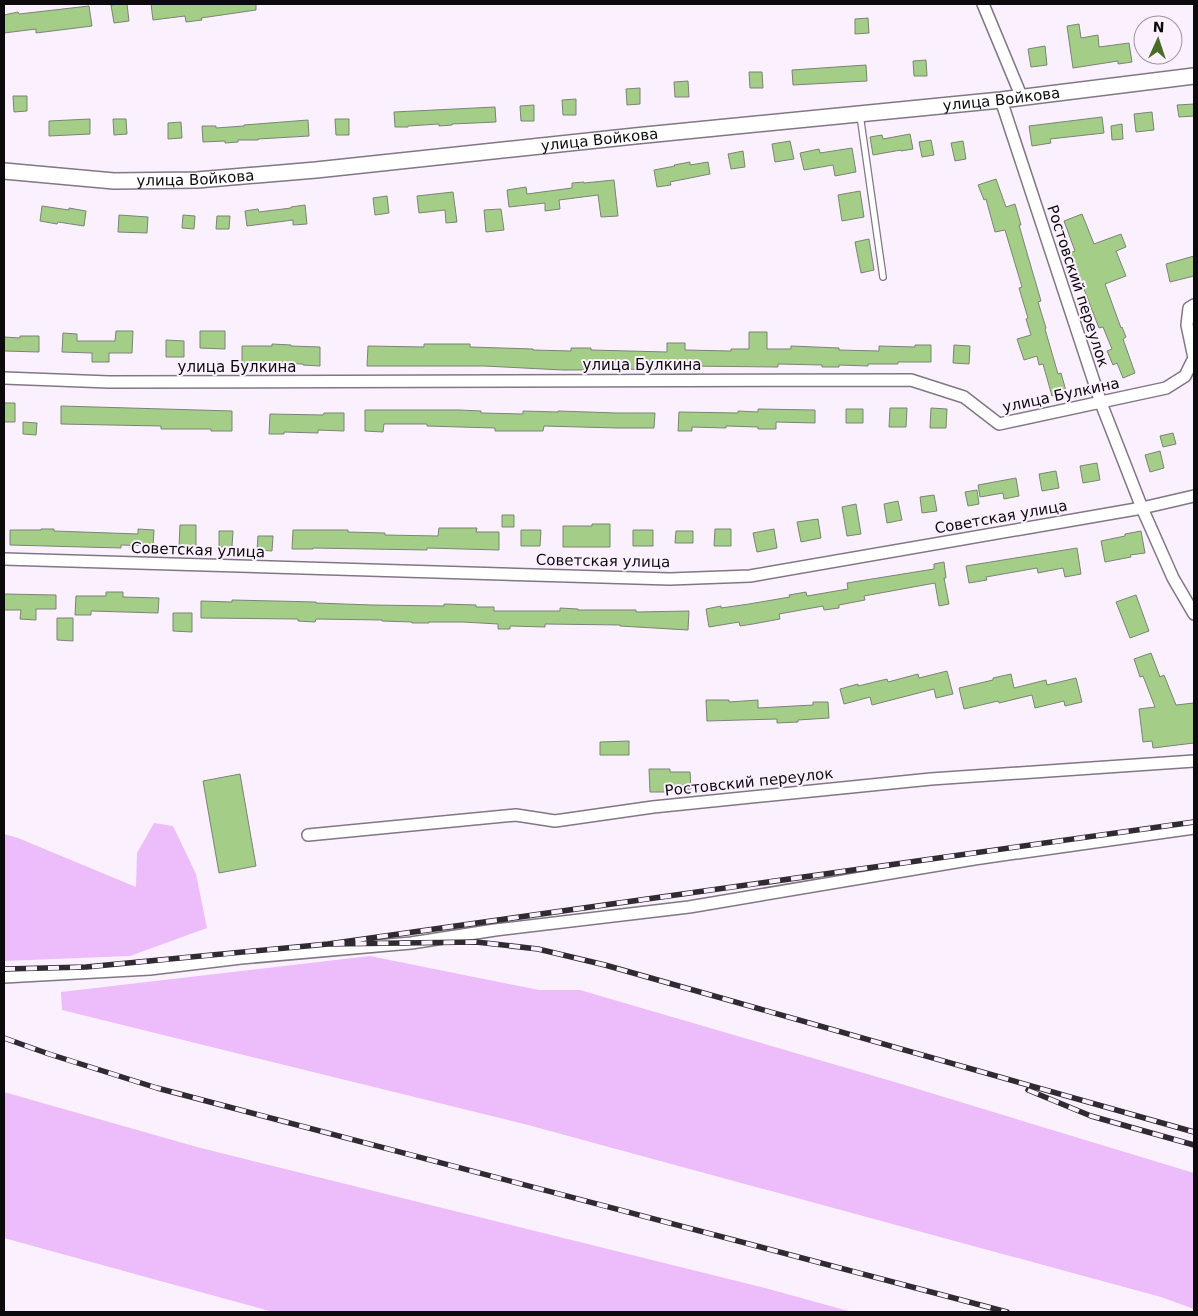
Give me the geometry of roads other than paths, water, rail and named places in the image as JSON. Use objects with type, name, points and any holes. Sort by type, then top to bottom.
[{"type":"main road","name":"улица Войкова","points":[[4,171],[114,181],[197,180],[316,170],[1022,98],[1194,76]]},
{"type":"street","points":[[983,4],[1022,98]]},
{"type":"street","name":"Ростовский переулок","points":[[1001,100],[1101,403],[1142,508],[1173,578],[1194,614]]},
{"type":"street","name":"улица Булкина","points":[[4,378],[109,382],[911,380],[964,398],[1000,424],[1166,388],[1185,376],[1194,358],[1187,326],[1190,308],[1194,305]]},
{"type":"street","name":"Советская улица","points":[[4,559],[670,579],[750,576],[1142,508],[1194,496]]},
{"type":"street","name":"Ростовский переулок","points":[[308,835],[516,815],[556,821],[653,807],[931,779],[1194,761]]},
{"type":"street","points":[[4,978],[150,969],[241,958],[411,943],[494,930],[689,907],[974,859],[1194,828]]},
{"type":"lane","points":[[860,114],[882,276]]},
{"type":"railway","points":[[1194,822],[328,944],[476,942],[538,949],[605,965],[1194,1132]]},
{"type":"railway","points":[[4,969],[86,967],[328,944]]},
{"type":"railway","points":[[4,1038],[157,1088],[1007,1312]]},
{"type":"railway","points":[[1028,1090],[1091,1116],[1194,1145]]}]
